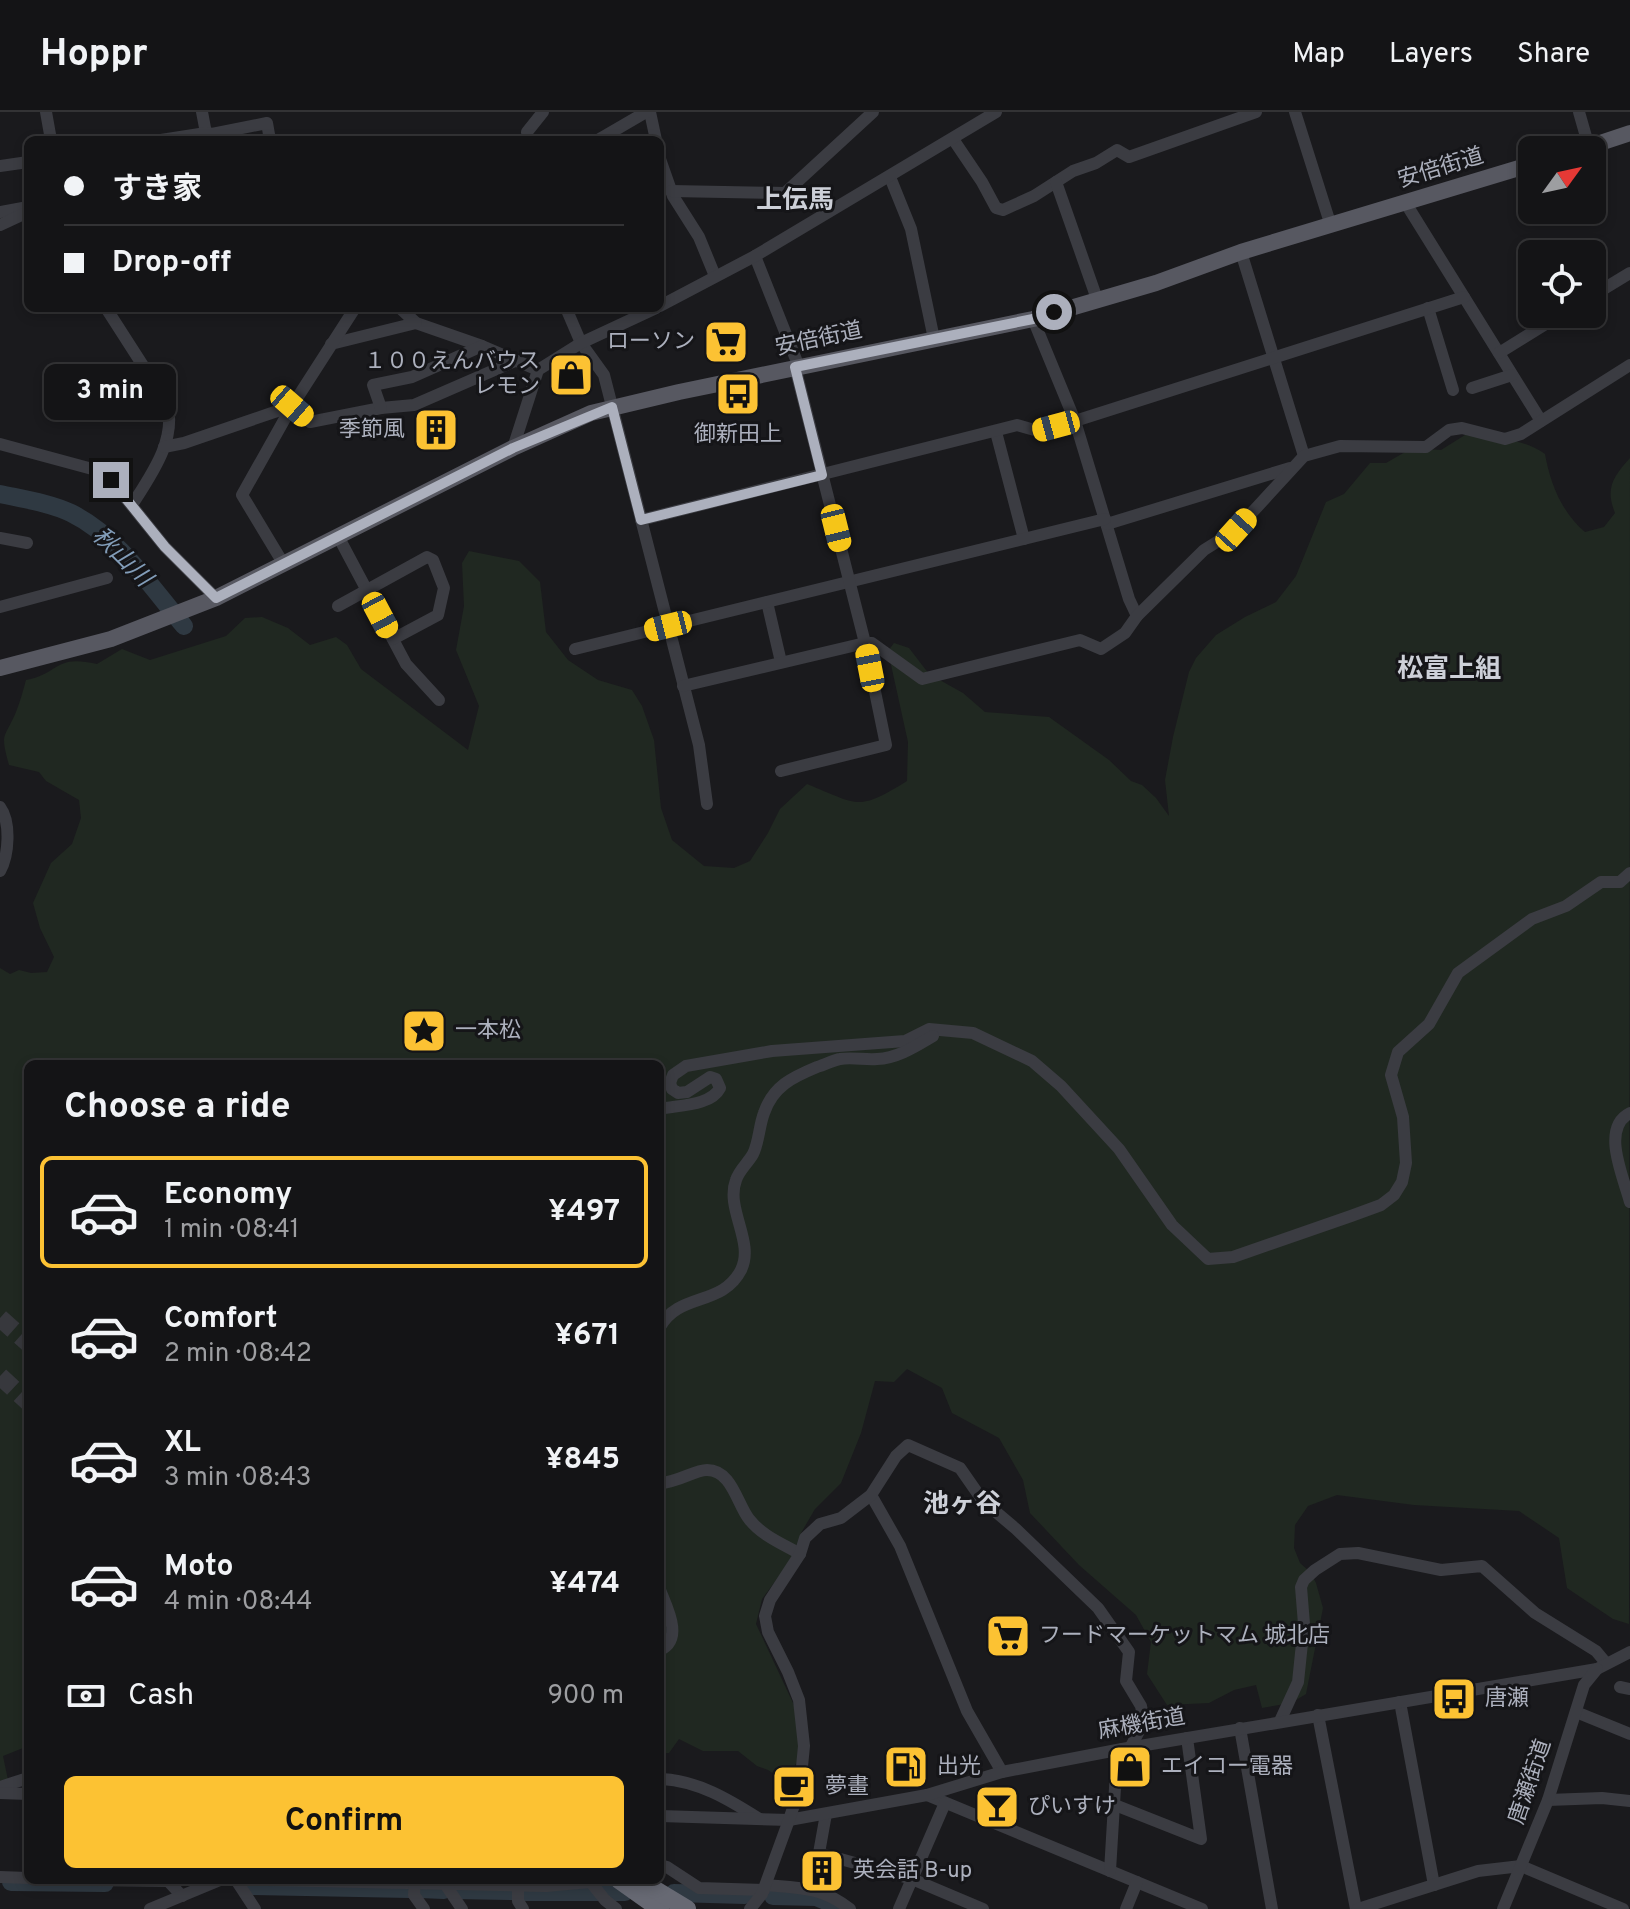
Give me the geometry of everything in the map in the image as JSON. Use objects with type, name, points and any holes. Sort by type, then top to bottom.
[{"type":"highway","points":[[628,1884],[670,1904]]},
{"type":"highway","points":[[644,1884],[670,1904]]},
{"type":"main road","points":[[1606,141],[1630,133]]},
{"type":"main road","name":"安倍街道","points":[[0,668],[111,639],[216,598],[513,448],[612,407],[1033,319],[1518,168]]},
{"type":"main road","name":"安倍街道","points":[[0,660],[49,657]]},
{"type":"street","points":[[46,112],[50,136]]},
{"type":"street","points":[[202,112],[206,133]]},
{"type":"street","points":[[528,136],[527,132],[543,112]]},
{"type":"street","points":[[605,136],[648,112],[655,136]]},
{"type":"street","points":[[668,194],[785,193],[873,112]]},
{"type":"street","points":[[664,304],[755,256],[996,112]]},
{"type":"street","points":[[953,139],[996,208],[1003,210],[1117,150],[1129,157],[1256,112]]},
{"type":"street","points":[[1295,112],[1331,226]]},
{"type":"street","points":[[1579,112],[1582,136]]},
{"type":"street","points":[[187,136],[267,123],[269,136]]},
{"type":"street","points":[[0,166],[24,163]]},
{"type":"street","points":[[890,177],[911,229],[934,339]]},
{"type":"street","points":[[1056,182],[1097,299]]},
{"type":"street","points":[[668,194],[699,237],[715,276]]},
{"type":"street","points":[[1405,202],[1541,421]]},
{"type":"street","points":[[0,212],[24,210]]},
{"type":"street","points":[[0,225],[24,212]]},
{"type":"street","points":[[1241,252],[1304,456]]},
{"type":"street","points":[[755,256],[797,367],[865,643],[886,745],[781,771]]},
{"type":"street","points":[[1606,288],[1630,273]]},
{"type":"street","points":[[641,520],[1017,425],[1038,431],[1075,421],[1464,297]]},
{"type":"street","points":[[1428,308],[1453,390]]},
{"type":"street","points":[[109,312],[167,403],[171,428],[149,479],[132,505]]},
{"type":"street","points":[[283,563],[242,495],[292,406],[352,312]]},
{"type":"street","points":[[407,312],[416,323],[538,370]]},
{"type":"street","points":[[568,312],[581,343],[604,375],[699,745],[707,804]]},
{"type":"street","points":[[513,448],[538,370],[581,343],[647,312]]},
{"type":"street","points":[[1033,319],[1075,421],[1129,599],[1137,616]]},
{"type":"street","points":[[331,344],[416,323]]},
{"type":"street","points":[[1499,353],[1539,328]]},
{"type":"street","points":[[381,408],[373,385],[412,377],[482,346]]},
{"type":"street","points":[[292,406],[310,422],[414,405],[515,361]]},
{"type":"street","points":[[683,686],[865,643],[872,643],[922,679],[1080,640],[1101,649],[1125,633],[1137,616],[1204,550],[1236,530],[1304,456],[1340,446],[1426,447],[1449,430],[1462,428],[1505,439],[1521,434],[1630,365]]},
{"type":"street","points":[[1472,388],[1512,375]]},
{"type":"street","points":[[164,447],[292,406]]},
{"type":"street","points":[[996,432],[1024,539]]},
{"type":"street","points":[[0,444],[96,470],[111,480],[165,547],[216,598]]},
{"type":"street","points":[[575,649],[1106,521],[1293,467]]},
{"type":"street","points":[[338,536],[406,664],[439,700]]},
{"type":"street","points":[[0,538],[27,543]]},
{"type":"street","points":[[338,606],[427,557],[433,560],[444,588],[438,615],[393,639]]},
{"type":"street","points":[[0,607],[107,578]]},
{"type":"street","points":[[767,602],[781,662]]},
{"type":"street","points":[[0,871],[8,843],[2,815]]},
{"type":"street","points":[[664,1108],[708,1099],[716,1095],[720,1088],[716,1079],[710,1077],[687,1092],[678,1093],[670,1083],[673,1075],[686,1066],[772,1051],[905,1041],[929,1029],[973,1033],[1032,1061],[1061,1086],[1119,1149],[1172,1225],[1208,1259],[1233,1257],[1381,1205],[1394,1195],[1402,1182],[1406,1163],[1403,1117],[1391,1075],[1398,1052],[1429,1024],[1458,973],[1532,919],[1566,906],[1601,882],[1620,882],[1630,873]]},
{"type":"street","points":[[664,1320],[667,1314],[683,1304],[701,1301],[721,1292],[743,1266],[745,1252],[733,1201],[736,1180],[753,1154],[764,1111],[783,1083],[840,1059],[880,1059],[903,1053],[939,1032]]},
{"type":"street","points":[[1630,1113],[1617,1126],[1615,1140],[1630,1202]]},
{"type":"street","points":[[750,1909],[765,1887],[800,1787],[804,1746],[799,1700],[768,1632],[765,1616],[770,1600],[800,1554],[805,1538],[820,1524],[841,1518],[871,1495],[896,1456],[908,1445],[960,1468],[983,1501],[1098,1608],[1129,1652],[1126,1681],[1141,1706],[1144,1722],[1126,1748],[1116,1771],[1110,1871]]},
{"type":"street","points":[[664,1482],[683,1480],[705,1470],[716,1471],[726,1478],[749,1520],[764,1534],[800,1554]]},
{"type":"street","points":[[871,1495],[900,1546],[967,1711],[1002,1772]]},
{"type":"street","points":[[1280,1721],[1298,1682],[1304,1624],[1301,1587],[1315,1570],[1340,1554],[1383,1556],[1441,1570],[1482,1566],[1535,1613],[1596,1651],[1601,1666]]},
{"type":"street","points":[[664,1604],[673,1636],[664,1648]]},
{"type":"street","name":"麻機街道","points":[[664,1816],[789,1820],[826,1814],[927,1795],[1002,1772],[1126,1748],[1601,1666],[1630,1652]]},
{"type":"street","name":"唐瀬街道","points":[[1503,1909],[1548,1800],[1587,1678],[1601,1666]]},
{"type":"street","points":[[1400,1702],[1434,1885]]},
{"type":"street","points":[[1576,1712],[1630,1734]]},
{"type":"street","points":[[1318,1715],[1357,1909],[1478,1871],[1521,1866],[1623,1909]]},
{"type":"street","points":[[1240,1728],[1272,1909]]},
{"type":"street","points":[[1115,1805],[1201,1839],[1187,1738]]},
{"type":"street","points":[[0,1787],[24,1779]]},
{"type":"street","points":[[664,1779],[686,1780],[739,1805],[761,1820]]},
{"type":"street","points":[[0,1793],[24,1794]]},
{"type":"street","points":[[927,1795],[1202,1909]]},
{"type":"street","points":[[1548,1800],[1602,1798],[1630,1801]]},
{"type":"street","points":[[899,1909],[945,1803]]},
{"type":"street","points":[[826,1814],[819,1853],[912,1879],[983,1909]]},
{"type":"street","points":[[664,1866],[699,1888],[818,1890],[834,1896],[850,1909]]},
{"type":"street","points":[[0,1877],[24,1878]]},
{"type":"street","points":[[1126,1909],[1137,1882]]},
{"type":"street","points":[[171,1884],[184,1895]]},
{"type":"street","points":[[184,1895],[185,1884]]},
{"type":"street","points":[[150,1909],[210,1884]]},
{"type":"street","points":[[239,1884],[255,1909]]},
{"type":"street","points":[[415,1884],[414,1895],[424,1909]]},
{"type":"street","points":[[445,1884],[462,1909]]},
{"type":"street","points":[[520,1884],[518,1901],[523,1909]]},
{"type":"street","points":[[590,1884],[616,1909]]},
{"type":"shaded area","points":[[1465,435],[1517,441],[1545,454],[1558,497],[1585,532],[1604,527],[1615,513],[1612,483],[1630,458],[1629,1624],[1613,1619],[1567,1588],[1559,1538],[1519,1511],[1414,1505],[1337,1495],[1308,1506],[1295,1525],[1294,1548],[1300,1563],[1316,1583],[1323,1608],[1306,1694],[1291,1703],[1262,1708],[1256,1685],[1234,1690],[1209,1703],[1167,1705],[1147,1674],[1151,1642],[1136,1615],[1079,1565],[1030,1513],[1023,1480],[999,1438],[952,1413],[942,1388],[907,1369],[894,1382],[875,1381],[861,1433],[841,1483],[815,1509],[801,1533],[791,1560],[762,1599],[756,1624],[801,1720],[800,1758],[795,1765],[792,1786],[738,1751],[703,1751],[679,1739],[669,1753],[664,1753],[664,1060],[24,1060],[24,1748],[3,1756],[8,1780],[0,1781],[0,968],[10,974],[19,970],[47,972],[54,957],[40,928],[33,903],[51,863],[72,844],[81,818],[79,800],[46,781],[39,772],[9,765],[5,737],[26,680],[73,661],[97,664],[122,649],[150,660],[226,636],[245,618],[262,617],[288,628],[310,645],[336,637],[347,645],[361,669],[468,750],[479,706],[456,650],[464,606],[462,563],[469,551],[519,561],[540,582],[546,632],[568,660],[598,680],[632,690],[642,706],[654,740],[661,808],[672,840],[704,866],[734,868],[750,861],[780,809],[807,784],[858,802],[878,798],[907,781],[908,742],[888,651],[894,643],[909,648],[929,674],[963,693],[985,712],[1049,717],[1109,760],[1131,781],[1142,785],[1169,816],[1165,780],[1189,672],[1196,658],[1216,635],[1276,602],[1296,576],[1326,502],[1344,494],[1370,463],[1386,463],[1412,448],[1441,450]]},
{"type":"waterway","name":"秋山川","points":[[0,494],[54,507],[88,523],[133,564],[184,626]]},
{"type":"waterway","points":[[11,1882],[24,1882]]},
{"type":"waterway","points":[[253,1886],[410,1889]]},
{"type":"waterway","points":[[419,1889],[444,1890]]},
{"type":"waterway","points":[[454,1890],[514,1891]]},
{"type":"waterway","points":[[523,1892],[625,1892]]},
{"type":"waterway","points":[[674,1893],[745,1895]]},
{"type":"waterway","points":[[773,1896],[816,1897],[833,1904]]},
{"type":"tunnel","points":[[0,1318],[24,1339]]},
{"type":"tunnel","points":[[0,1376],[24,1398]]},
{"type":"place","name":"ローソン","points":[[726,342]]},
{"type":"place","name":"１００えんバウス レモン","points":[[571,375]]},
{"type":"place","name":"御新田上","points":[[738,394]]},
{"type":"place","name":"季節風","points":[[436,430]]},
{"type":"place","name":"一本松","points":[[424,1031]]},
{"type":"place","name":"フードマーケットマム 城北店","points":[[1008,1636]]},
{"type":"place","name":"唐瀬","points":[[1454,1699]]},
{"type":"place","name":"出光","points":[[906,1767]]},
{"type":"place","name":"エイコー電器","points":[[1130,1767]]},
{"type":"place","name":"夢畫","points":[[794,1787]]},
{"type":"place","name":"ぴいすけ","points":[[997,1807]]},
{"type":"place","name":"英会話 B-up","points":[[822,1871]]},
{"type":"district","name":"上伝馬","points":[[795,201]]},
{"type":"district","name":"松富上組","points":[[1449,670]]},
{"type":"district","name":"池ヶ谷","points":[[962,1505]]},
{"type":"route","points":[[111,480],[165,547],[216,598],[513,448],[591,413],[612,407],[641,520],[822,475],[795,367],[1033,319],[1054,312]]}]
